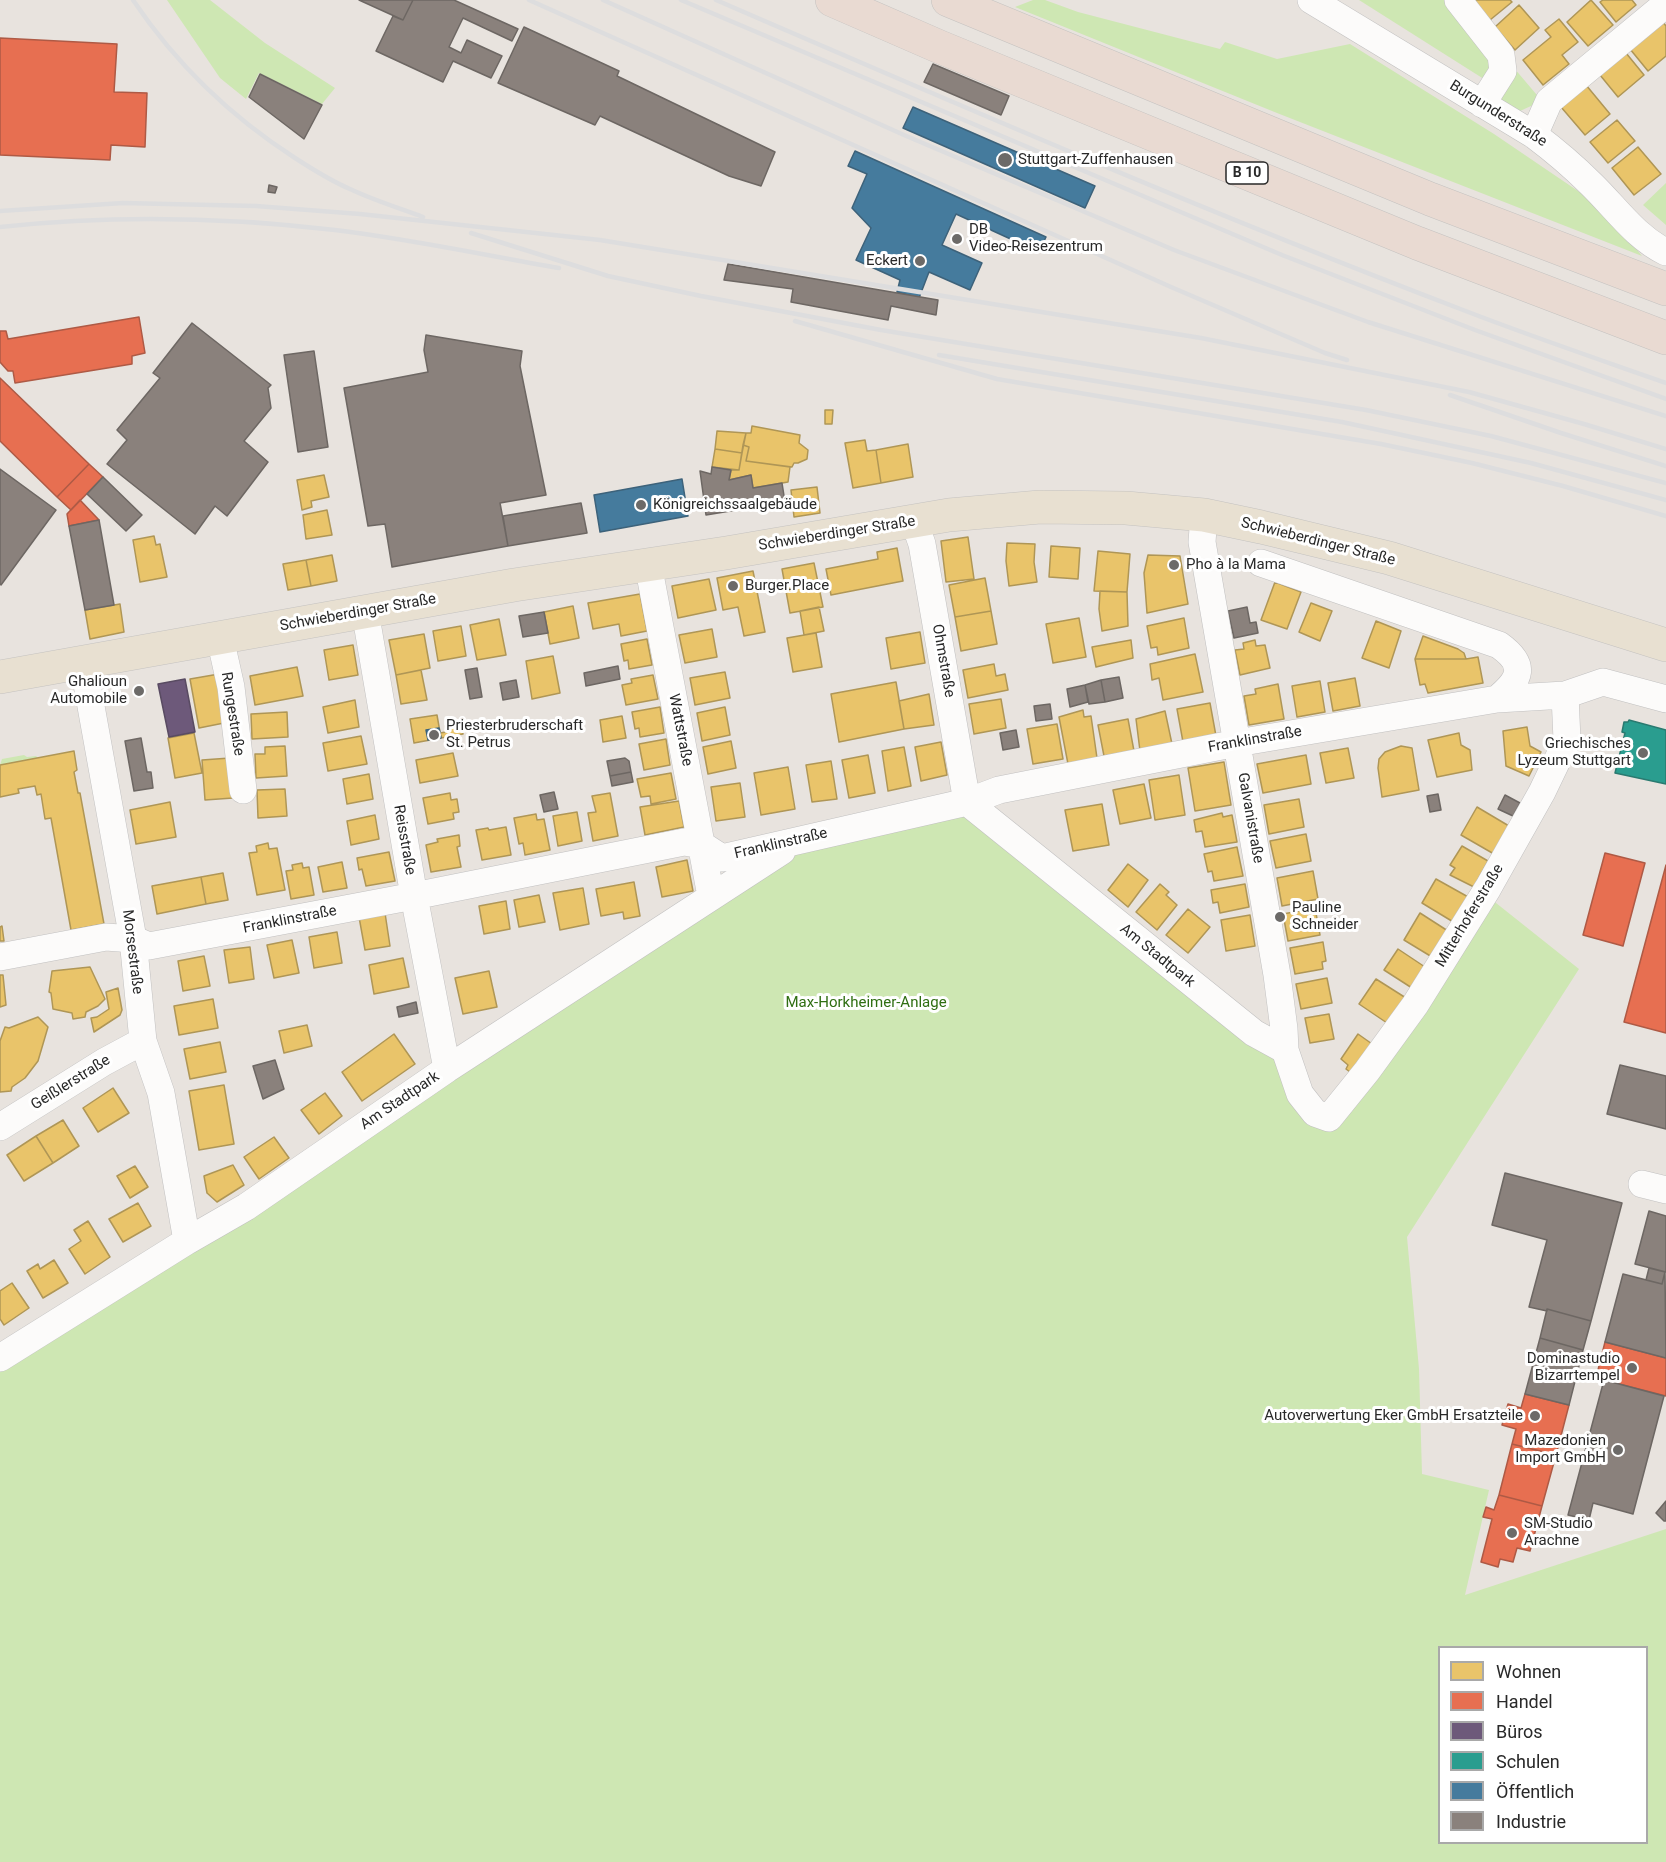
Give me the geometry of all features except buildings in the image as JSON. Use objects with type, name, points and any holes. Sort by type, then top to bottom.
[{"type":"highway","name":"B 10","points":[[832,0],[940,47],[1417,243],[1666,338]]},
{"type":"highway","points":[[948,0],[1430,199],[1666,290]]},
{"type":"main road","name":"Schwieberdinger Straße","points":[[0,677],[365,611],[648,564],[959,514],[1040,507],[1126,508],[1204,515],[1261,526],[1389,558],[1666,645]]},
{"type":"street","name":"Burgunderstraße","points":[[1311,0],[1534,135],[1562,156],[1591,183],[1640,236],[1666,252]]},
{"type":"street","points":[[1458,0],[1501,55],[1503,71],[1482,104]]},
{"type":"street","points":[[1534,135],[1549,101],[1666,4]]},
{"type":"street","name":"Galvanistraße","points":[[1204,515],[1202,542],[1277,975],[1284,1029],[1284,1050]]},
{"type":"street","name":"Ohmstraße","points":[[914,521],[922,544],[967,802]]},
{"type":"street","points":[[1261,563],[1499,645],[1510,653],[1517,666],[1517,677],[1510,688],[1497,699]]},
{"type":"street","name":"Wattstraße","points":[[648,564],[711,896]]},
{"type":"street","name":"Reisstraße","points":[[365,611],[414,896],[447,1069]]},
{"type":"street","name":"Rungestraße","points":[[220,638],[231,687],[243,790]]},
{"type":"street","name":"Morsestraße","points":[[83,662],[133,939],[142,1041],[161,1093],[187,1241]]},
{"type":"street","points":[[1565,695],[1603,682],[1666,699]]},
{"type":"street","name":"Franklinstraße","points":[[0,957],[106,937],[133,939],[149,946],[684,842],[702,845],[722,858],[967,802],[999,790],[1237,743],[1497,699],[1565,695]]},
{"type":"street","name":"Mitterhoferstraße","points":[[1284,1050],[1300,1094],[1315,1113],[1329,1118],[1368,1071],[1415,1005],[1488,888],[1542,792],[1567,740],[1565,695]]},
{"type":"street","name":"Am Stadtpark","points":[[967,802],[1254,1034],[1284,1050]]},
{"type":"street","name":"Am Stadtpark","points":[[0,1358],[187,1241],[246,1207],[447,1069],[798,840]]},
{"type":"street","name":"Geißlerstraße","points":[[0,1127],[142,1041]]},
{"type":"green space","points":[[167,0],[210,0],[265,43],[335,88],[322,104],[259,73],[246,99],[220,78]]},
{"type":"green space","points":[[1033,0],[1045,0],[1078,12],[1220,49],[1225,42],[1277,59],[1350,44],[1494,134],[1603,208],[1642,256],[1277,113],[1015,7]]},
{"type":"green space","points":[[1359,0],[1445,0],[1496,66],[1487,81]]},
{"type":"green space","points":[[1514,68],[1542,101],[1520,111],[1495,101]]},
{"type":"green space","points":[[1666,183],[1666,225],[1643,205]]},
{"type":"green space","points":[[24,755],[38,758],[0,765],[2,759]]},
{"type":"green space","name":"Max-Horkheimer-Anlage","points":[[958,810],[1280,1062],[1333,1124],[1491,899],[1579,969],[1407,1237],[1419,1369],[1422,1474],[1489,1490],[1465,1595],[1666,1529],[1666,1862],[0,1862],[0,1367],[804,845]]},
{"type":"railway","points":[[133,0],[167,46],[186,67],[248,125],[336,182],[368,197],[423,217]]},
{"type":"railway","points":[[529,0],[1171,287],[1325,353],[1347,360]]},
{"type":"railway","points":[[603,0],[904,135],[1174,250],[1368,322],[1666,416]]},
{"type":"railway","points":[[681,0],[1282,255],[1475,330],[1666,399]]},
{"type":"railway","points":[[716,0],[994,120],[1369,274],[1488,320],[1666,383]]},
{"type":"railway","points":[[0,211],[123,203],[256,206],[360,214],[600,240],[1201,338],[1469,392],[1666,449]]},
{"type":"railway","points":[[0,227],[126,219],[251,222],[363,234],[559,268]]},
{"type":"railway","points":[[471,233],[608,276],[701,296],[881,330],[1366,410],[1491,436],[1666,483]]},
{"type":"railway","points":[[795,321],[997,379],[1381,444],[1472,463],[1666,516]]},
{"type":"railway","points":[[939,355],[1342,422],[1531,463],[1666,500]]},
{"type":"railway","points":[[1450,395],[1666,466]]},
{"type":"place","name":"Stuttgart-Zuffenhausen","points":[[1005,160]]},
{"type":"place","name":"DB Video-Reisezentrum","points":[[957,239]]},
{"type":"place","name":"Eckert","points":[[920,261]]},
{"type":"place","name":"Königreichssaalgebäude","points":[[641,505]]},
{"type":"place","name":"Pho à la Mama","points":[[1174,565]]},
{"type":"place","name":"Burger.Place","points":[[733,586]]},
{"type":"place","name":"Ghalioun Automobile","points":[[139,691]]},
{"type":"place","name":"Priesterbruderschaft St. Petrus","points":[[434,735]]},
{"type":"place","name":"Griechisches Lyzeum Stuttgart","points":[[1643,753]]},
{"type":"place","name":"Pauline Schneider","points":[[1280,917]]},
{"type":"place","name":"Dominastudio Bizarrtempel","points":[[1632,1368]]},
{"type":"place","name":"Autoverwertung Eker GmbH Ersatzteile","points":[[1535,1416]]},
{"type":"place","name":"Mazedonien Import GmbH","points":[[1618,1450]]},
{"type":"place","name":"SM-Studio Arachne","points":[[1512,1533]]}]
